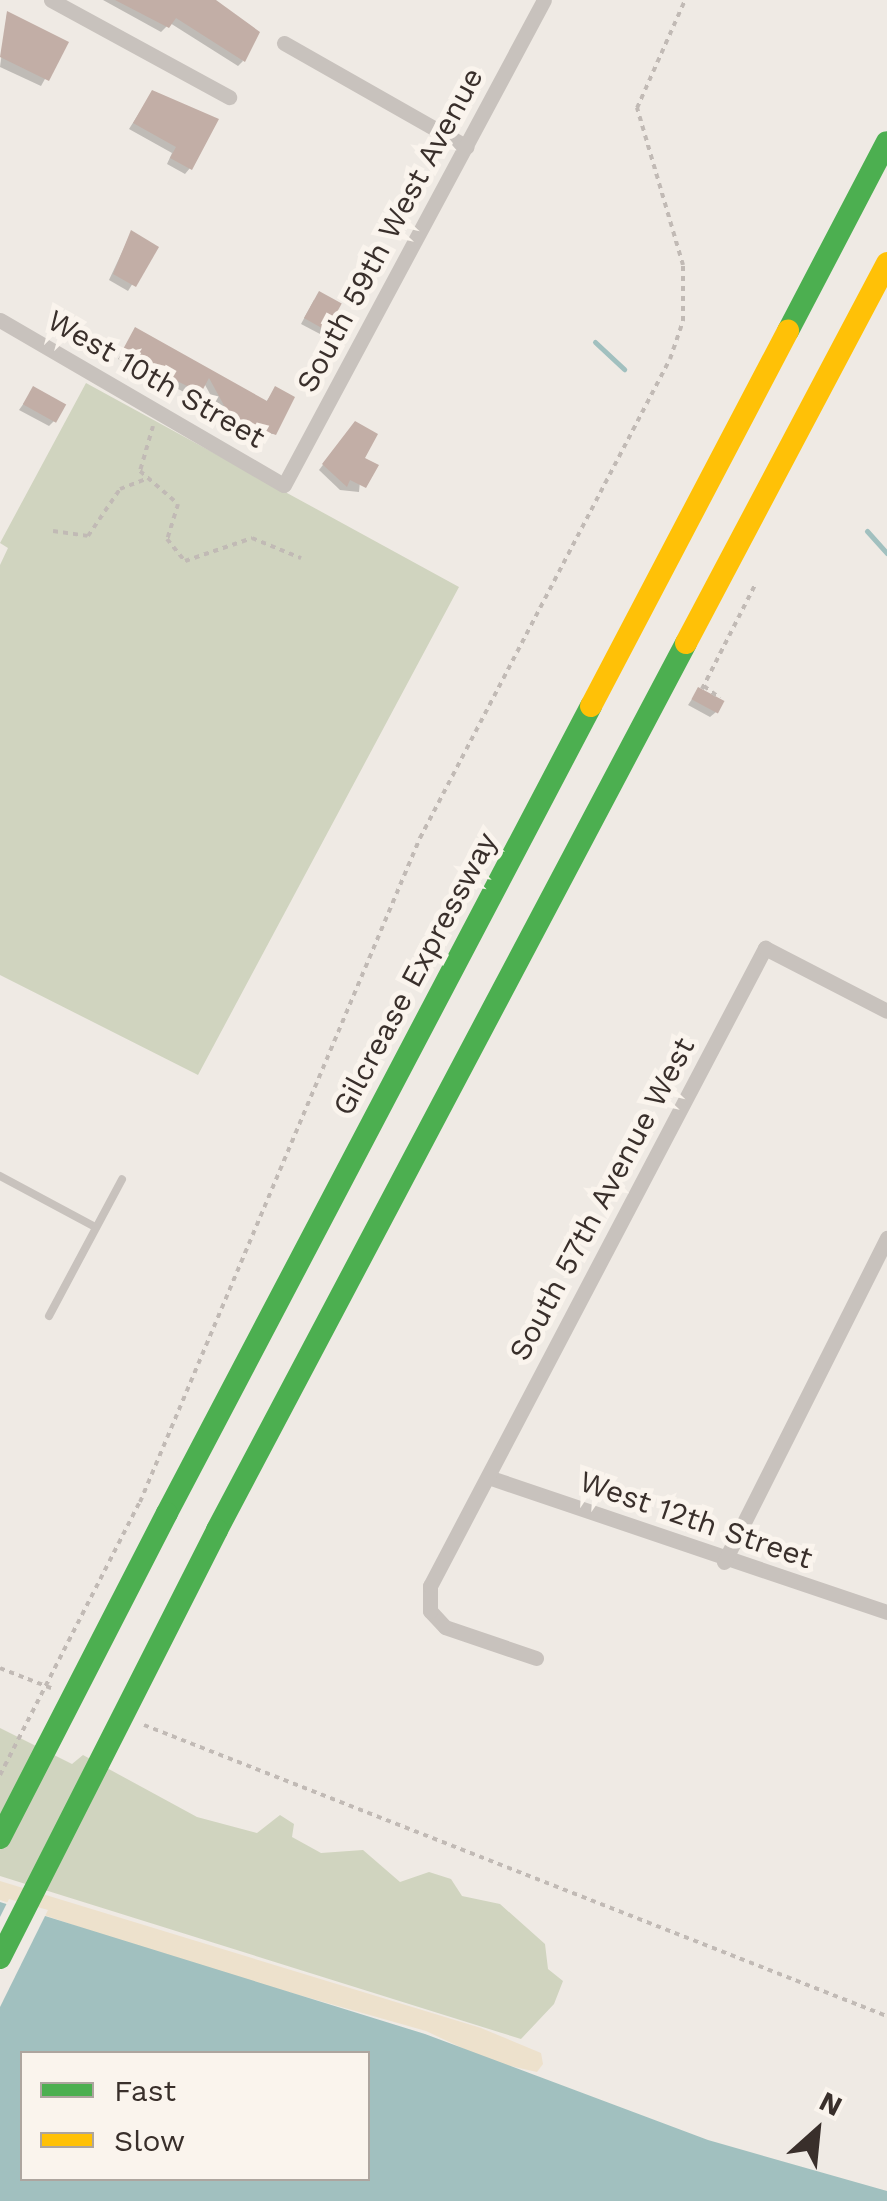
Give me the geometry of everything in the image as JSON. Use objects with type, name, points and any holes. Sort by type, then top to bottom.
[{"type":"highway","name":"Gilcrease Expressway","points":[[0,1838],[166,1512],[887,142]]},
{"type":"highway","points":[[0,1958],[217,1530],[887,262]]},
{"type":"street","points":[[51,0],[229,97]]},
{"type":"street","name":"South 59th West Avenue","points":[[284,484],[544,0]]},
{"type":"street","points":[[284,42],[467,147]]},
{"type":"street","name":"West 10th Street","points":[[0,320],[284,484]]},
{"type":"street","name":"South 57th Avenue West","points":[[536,1658],[445,1627],[430,1611],[443,1556],[765,948],[887,1010]]},
{"type":"street","points":[[724,1562],[887,1238]]},
{"type":"street","points":[[870,1270],[887,1278]]},
{"type":"street","name":"West 12th Street","points":[[488,1477],[724,1562],[887,1612]]},
{"type":"lane","points":[[0,1176],[95,1227]]},
{"type":"lane","points":[[49,1316],[122,1179]]},
{"type":"path","points":[[0,1775],[140,1502],[420,838],[670,359],[683,320],[684,265],[636,108],[686,0]]},
{"type":"path","points":[[160,413],[140,453],[144,480],[178,504],[167,539],[186,561],[252,538],[301,558]]},
{"type":"path","points":[[53,531],[82,539],[104,524],[120,489],[144,480]]},
{"type":"path","points":[[720,698],[703,688],[756,585]]},
{"type":"path","points":[[0,1668],[68,1695]]},
{"type":"path","points":[[140,1724],[887,2016]]},
{"type":"green space","points":[[86,383],[459,587],[198,1075],[0,975],[0,565],[8,548],[0,543]]},
{"type":"green space","points":[[0,1728],[72,1764],[83,1755],[197,1817],[257,1833],[280,1815],[294,1824],[292,1837],[321,1853],[363,1850],[400,1882],[429,1872],[451,1879],[462,1896],[500,1904],[545,1944],[548,1969],[563,1981],[554,2004],[521,2039],[0,1876]]},
{"type":"sand","points":[[0,1881],[481,2028],[541,2053],[543,2064],[537,2072],[492,2062],[426,2031],[176,1960],[0,1900]]},
{"type":"water","points":[[0,1902],[425,2034],[708,2140],[887,2191],[887,2201],[0,2201]]},
{"type":"pier","points":[[9,1899],[48,1910],[0,2007],[0,1917]]},
{"type":"building","points":[[115,0],[216,0],[260,32],[245,62],[176,18],[169,28]]},
{"type":"building","points":[[7,11],[69,42],[49,81],[0,57]]},
{"type":"building","points":[[152,90],[219,119],[192,170],[170,158],[176,147],[133,123]]},
{"type":"building","points":[[131,230],[159,247],[136,287],[113,274]]},
{"type":"building","points":[[319,291],[342,304],[327,331],[304,318]]},
{"type":"building","points":[[135,327],[267,401],[275,386],[295,397],[276,435],[232,420],[209,378],[201,393],[121,353]]},
{"type":"building","points":[[33,386],[66,404],[56,423],[23,404]]},
{"type":"building","points":[[355,421],[378,434],[365,458],[379,465],[366,488],[350,480],[347,487],[322,464]]},
{"type":"building","points":[[698,687],[724,701],[718,713],[691,699]]},
{"type":"waterway","points":[[595,342],[624,369]]},
{"type":"waterway","points":[[867,531],[887,553]]},
{"type":"traffic: fast","points":[[788,331],[887,142]]},
{"type":"traffic: fast","points":[[217,1530],[686,643]]},
{"type":"traffic: fast","points":[[167,1513],[591,706]]},
{"type":"traffic: fast","points":[[0,1838],[167,1513]]},
{"type":"traffic: fast","points":[[0,1958],[217,1530]]},
{"type":"traffic: slow","points":[[686,643],[887,263]]},
{"type":"traffic: slow","points":[[591,706],[788,331]]}]
